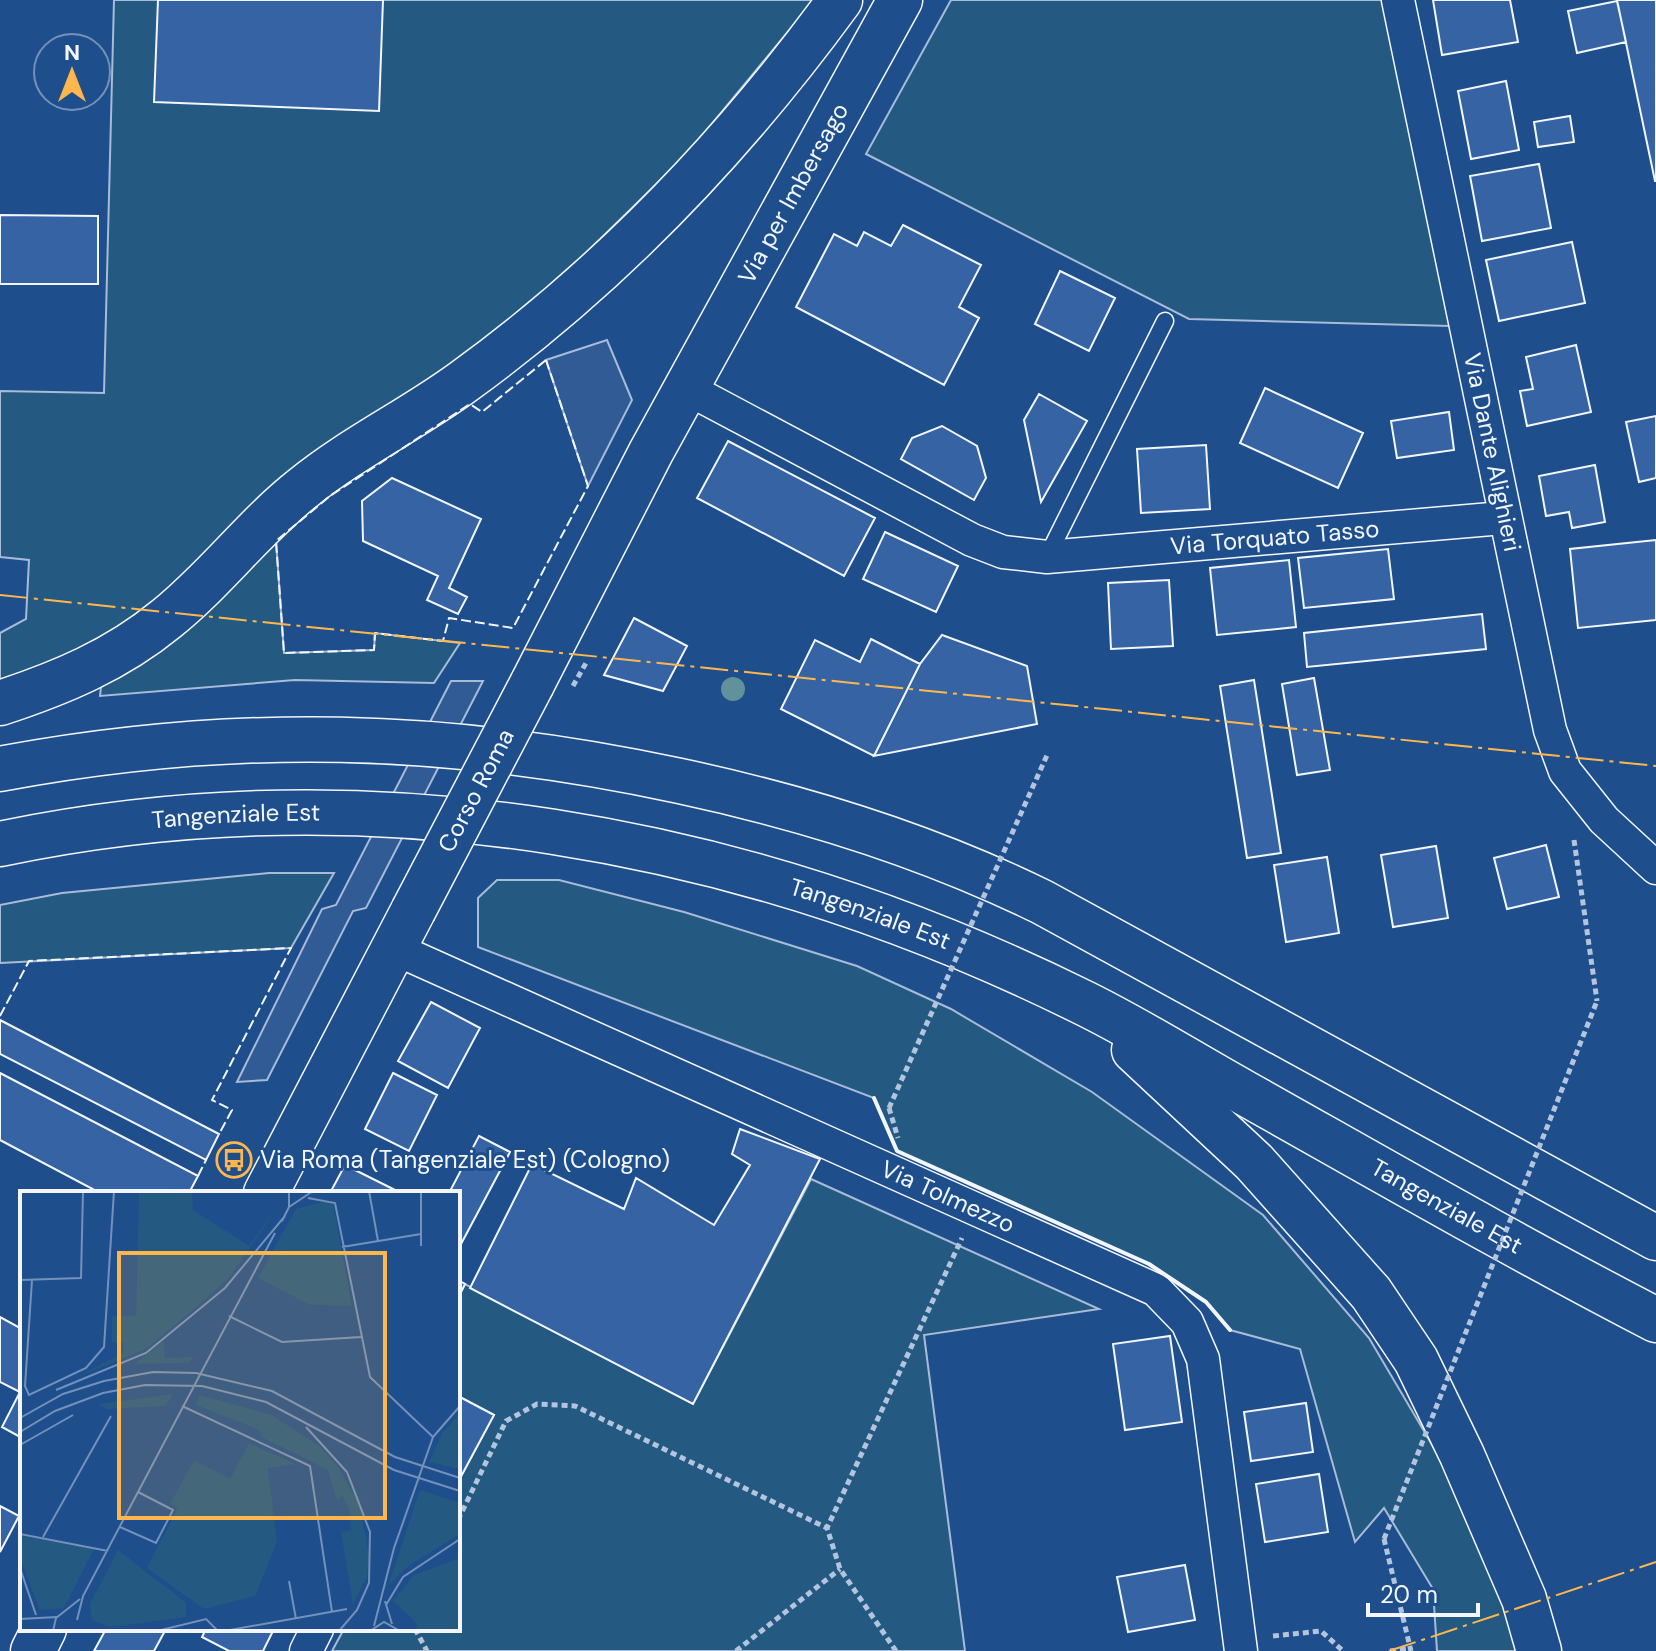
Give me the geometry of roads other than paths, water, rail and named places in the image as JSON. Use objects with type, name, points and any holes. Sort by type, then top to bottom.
[{"type":"main road","points":[[0,703],[71,678],[136,641],[168,618],[301,490],[462,383],[520,338],[570,296],[719,150],[778,86],[840,0]]},
{"type":"main road","name":"Via per Imbersago","points":[[686,388],[900,0]]},
{"type":"main road","name":"Corso Roma","points":[[267,1191],[686,388]]},
{"type":"main road","points":[[0,769],[103,752],[209,741],[338,738],[416,741],[613,767],[827,818],[950,859],[1042,902],[1656,1238]]},
{"type":"main road","name":"Tangenziale Est","points":[[0,844],[159,819],[238,814],[366,813],[516,826],[679,854],[761,875],[916,927],[1082,1002],[1656,1320]]},
{"type":"main road","points":[[1082,1002],[1254,1162],[1371,1293],[1416,1360],[1462,1455],[1524,1599],[1539,1651]]},
{"type":"main road","points":[[33,1651],[43,1631]]},
{"type":"street","name":"Via Dante Alighieri","points":[[1398,0],[1503,518],[1550,730],[1565,771],[1604,820],[1656,868]]},
{"type":"street","name":"Via Torquato Tasso","points":[[686,388],[972,540],[1003,552],[1047,557],[1503,518]]},
{"type":"street","name":"Via Tolmezzo","points":[[403,929],[976,1208],[1156,1290],[1187,1322],[1203,1359],[1241,1645]]},
{"type":"street","points":[[306,1651],[316,1631]]},
{"type":"lane","points":[[1047,557],[1165,321]]},
{"type":"place","name":"Via Roma (Tangenziale Est) (Cologno)","points":[[234,1160]]}]
